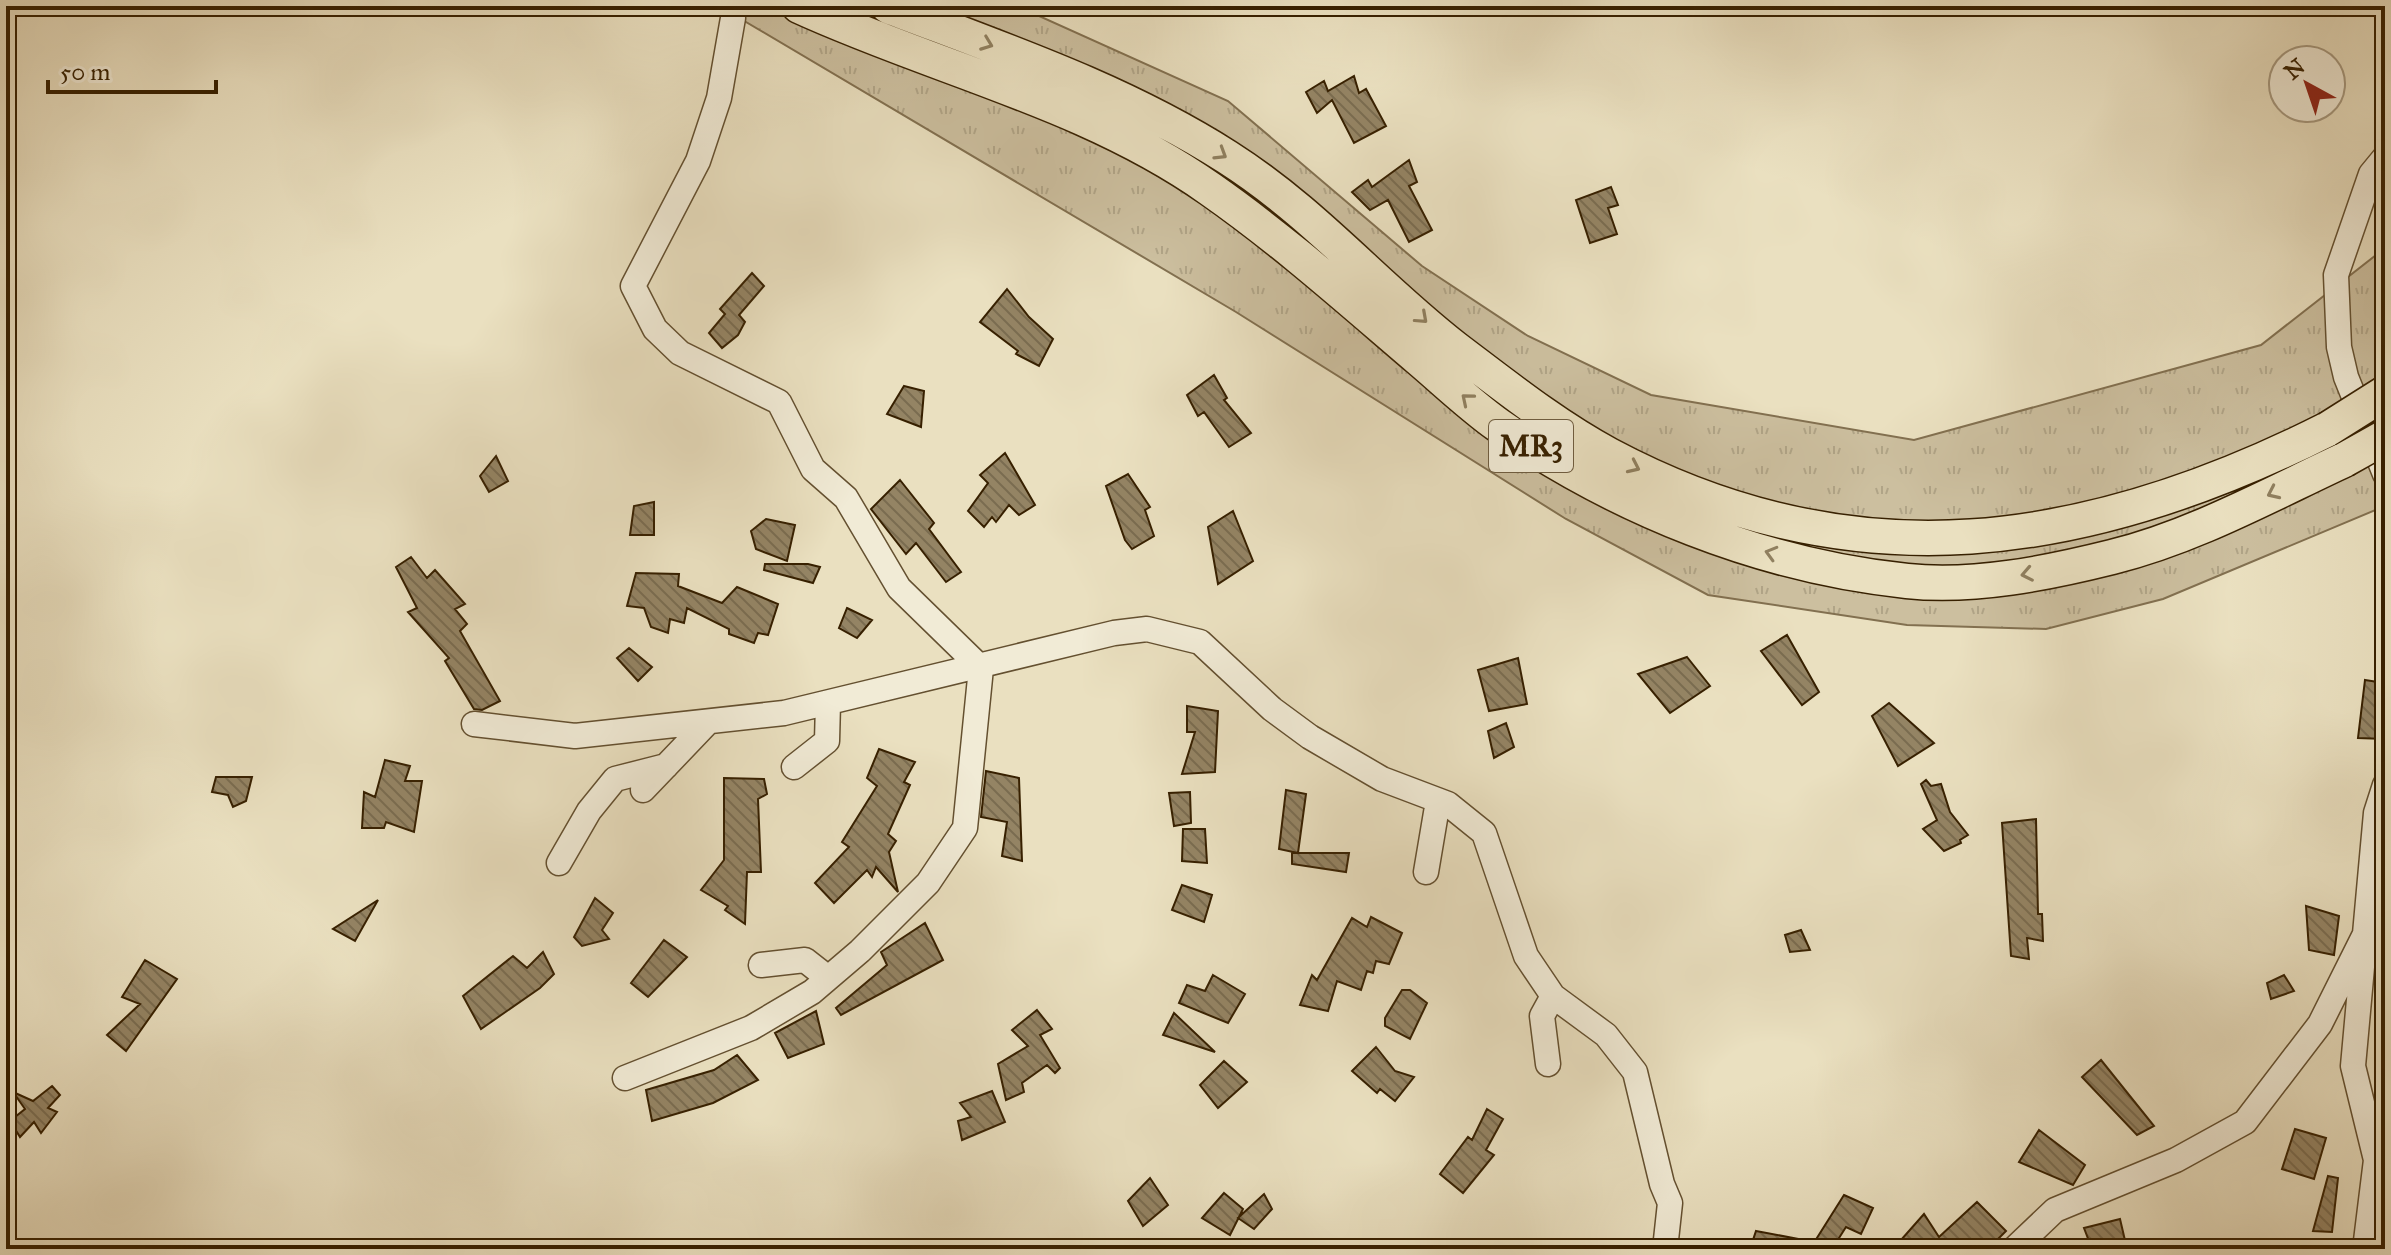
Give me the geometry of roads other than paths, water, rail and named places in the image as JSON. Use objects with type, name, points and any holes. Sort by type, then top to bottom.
[{"type":"highway","name":"MR3","points":[[799,6],[1126,139],[1207,187],[1304,260],[1495,423],[1595,486],[1702,533],[1807,563],[1909,581],[2008,578],[2115,556],[2219,519],[2344,460],[2385,437]]},
{"type":"highway","name":"MR3","points":[[888,6],[1155,114],[1229,159],[1308,215],[1451,345],[1542,412],[1608,455],[1677,487],[1749,514],[1837,534],[1911,539],[1996,537],[2091,521],[2181,494],[2328,429],[2385,393]]},
{"type":"street","points":[[733,18],[719,98],[698,161],[633,286],[655,329],[680,353],[779,402],[813,469],[846,498],[899,588],[981,668]]},
{"type":"street","points":[[2385,157],[2371,174],[2336,275],[2339,347],[2346,377],[2385,474]]},
{"type":"street","points":[[474,724],[575,736],[708,722],[784,713],[981,668],[1075,641],[1136,630],[1147,629],[1200,642],[1272,709],[1332,752],[1382,779],[1438,801],[1484,833],[1526,956],[1553,996],[1606,1035],[1635,1072],[1662,1184],[1670,1203],[1665,1249]]},
{"type":"street","points":[[625,1078],[751,1028],[828,978],[928,883],[965,828],[981,668]]},
{"type":"street","points":[[794,767],[827,741],[828,703]]},
{"type":"street","points":[[643,790],[708,722]]},
{"type":"street","points":[[559,863],[589,811],[615,779],[666,766]]},
{"type":"street","points":[[2365,1249],[2376,1160],[2353,1066],[2376,813],[2385,785]]},
{"type":"street","points":[[1426,872],[1438,801]]},
{"type":"street","points":[[2364,936],[2385,951]]},
{"type":"street","points":[[2014,1249],[2055,1210],[2176,1160],[2245,1122],[2320,1024],[2364,936]]},
{"type":"street","points":[[761,965],[805,960],[828,978]]},
{"type":"street","points":[[1548,1064],[1542,1016],[1553,996]]}]
